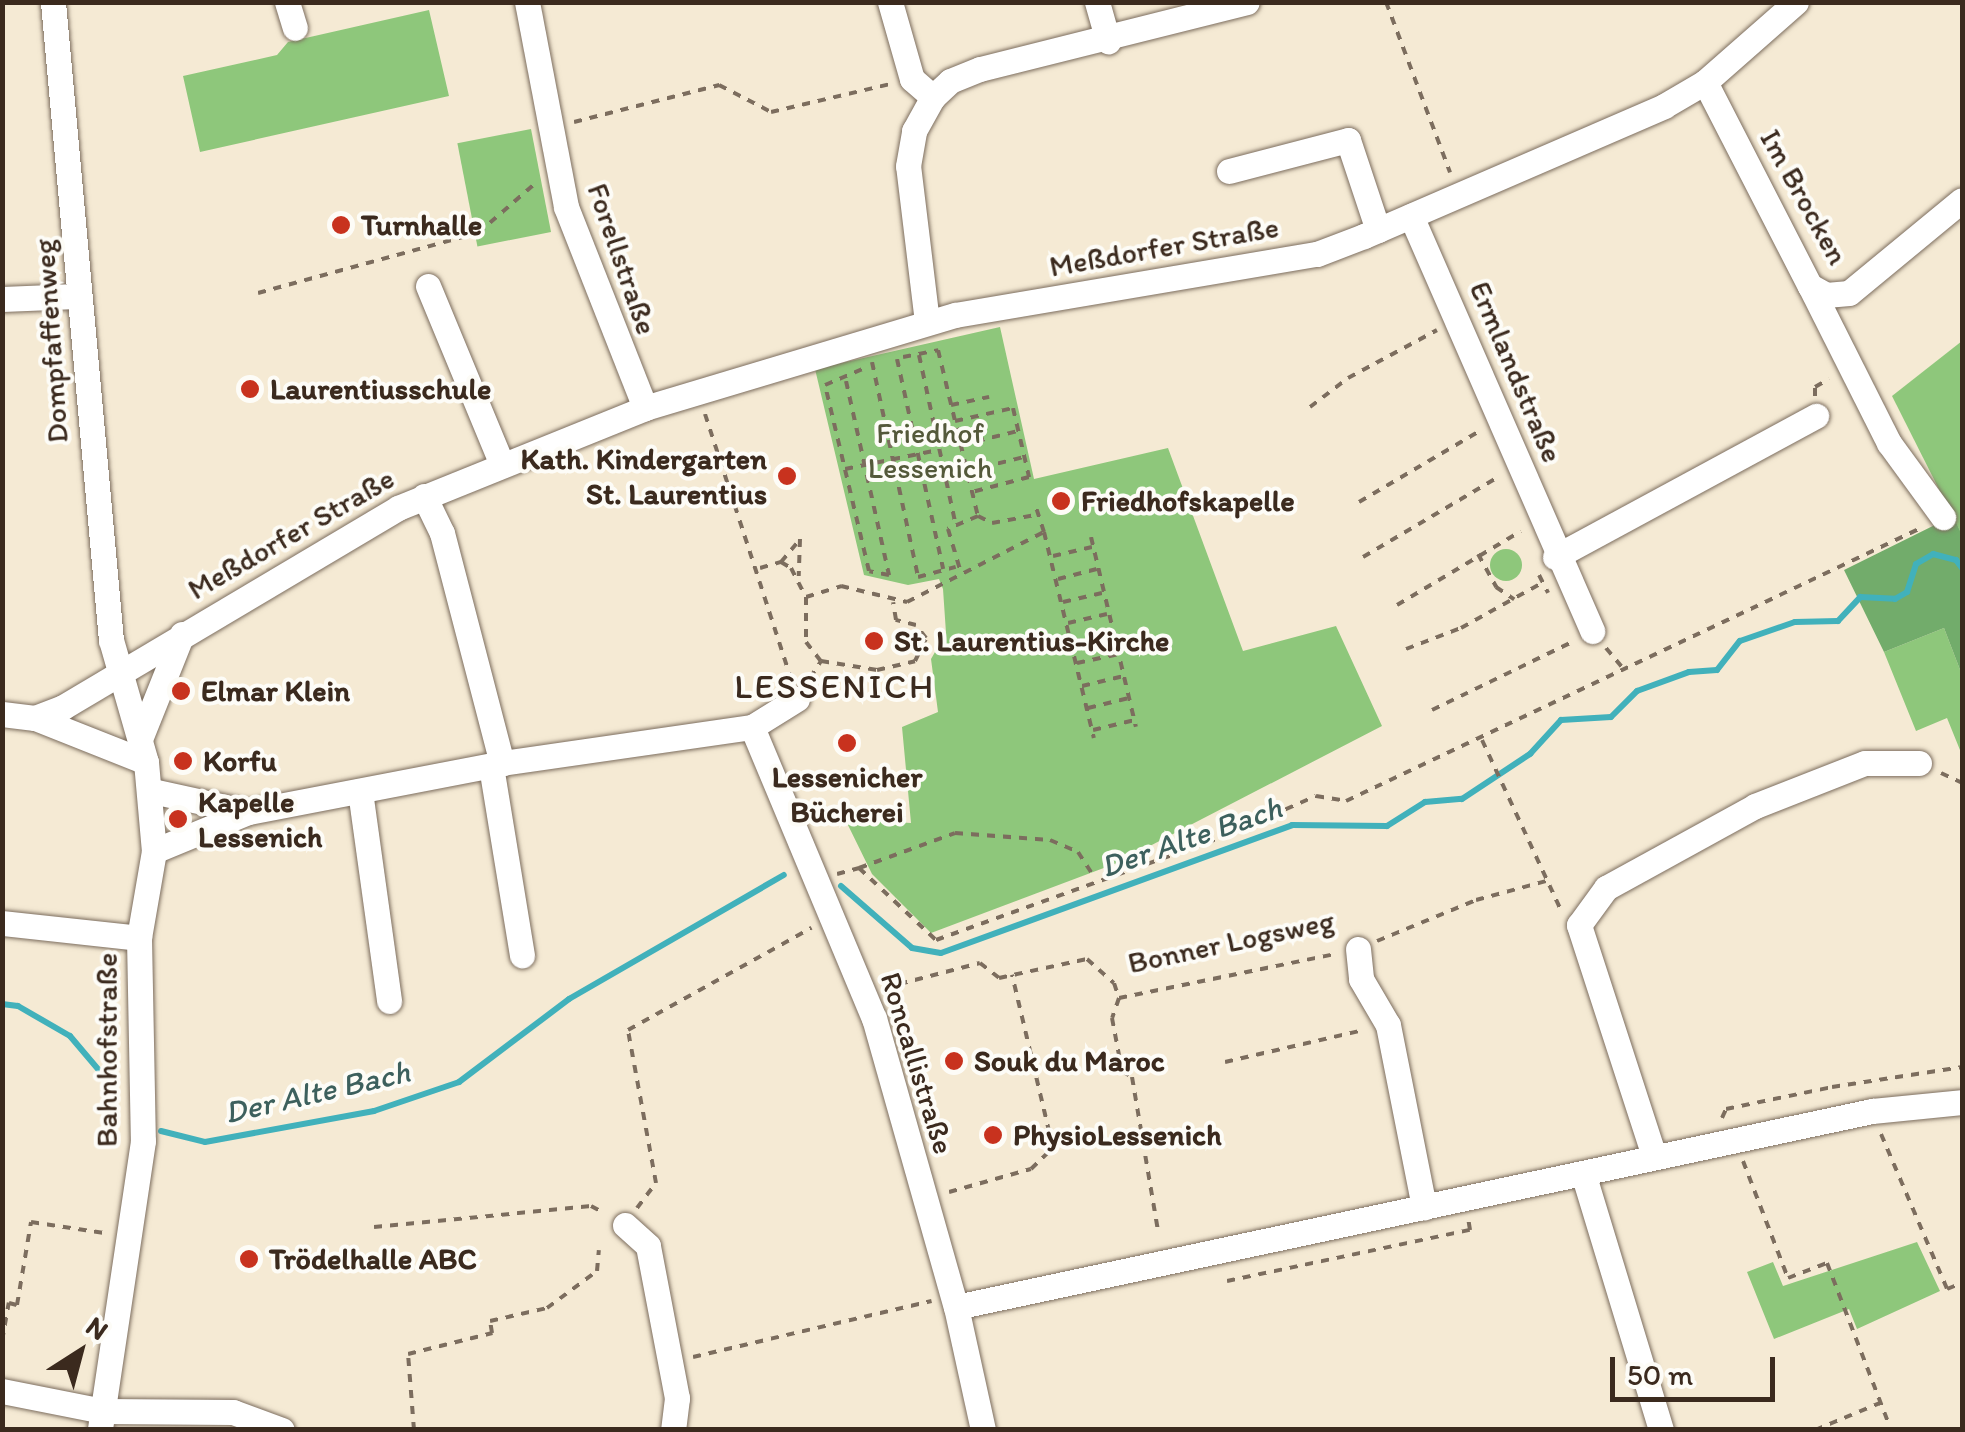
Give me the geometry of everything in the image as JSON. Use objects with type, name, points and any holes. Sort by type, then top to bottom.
[{"type":"street","name":"Dompfaffenweg","points":[[53,2],[72,166],[76,296],[110,632],[120,674]]},
{"type":"street","points":[[287,2],[295,28]]},
{"type":"street","name":"Forellstraße","points":[[527,2],[558,171],[587,272],[645,408]]},
{"type":"street","points":[[890,2],[912,79],[933,97]]},
{"type":"street","points":[[1098,2],[1108,40]]},
{"type":"street","points":[[927,322],[908,166],[914,132],[933,97],[950,81],[980,69],[1248,2]]},
{"type":"street","name":"Meßdorfer Straße","points":[[35,718],[120,674],[182,634],[424,496],[697,390],[927,322],[1317,254],[1459,196],[1705,82],[1787,6]]},
{"type":"street","name":"Im Brocken","points":[[1705,82],[1810,286],[1826,295],[1849,294],[1962,200]]},
{"type":"street","points":[[1229,171],[1348,140],[1378,230]]},
{"type":"street","name":"Ermlandstraße","points":[[1410,216],[1504,418],[1555,556],[1592,631]]},
{"type":"street","points":[[428,286],[502,465]]},
{"type":"street","points":[[1810,286],[1912,480],[1944,517]]},
{"type":"street","points":[[2,299],[76,296]]},
{"type":"street","points":[[1555,556],[1816,416]]},
{"type":"street","points":[[424,496],[442,534],[497,764],[522,955]]},
{"type":"street","points":[[2,714],[35,718],[143,751],[182,634]]},
{"type":"street","name":"Bahnhofstraße","points":[[102,1420],[143,1142],[139,938],[154,851],[152,791],[120,674]]},
{"type":"street","points":[[154,851],[248,812],[497,764],[752,728],[797,699]]},
{"type":"street","name":"Roncallistraße","points":[[752,728],[864,993],[956,1307],[983,1430]]},
{"type":"street","points":[[1654,1156],[1579,926],[1606,888],[1755,806],[1865,763],[1919,763]]},
{"type":"street","points":[[152,791],[248,812]]},
{"type":"street","points":[[360,791],[388,1001]]},
{"type":"street","points":[[2,924],[139,938]]},
{"type":"street","name":"Bonner Logsweg","points":[[1358,949],[1361,979],[1388,1025],[1424,1207]]},
{"type":"street","points":[[956,1307],[1872,1111],[1962,1102]]},
{"type":"street","points":[[1583,1173],[1661,1430]]},
{"type":"street","points":[[625,1225],[648,1246],[672,1362],[673,1430]]},
{"type":"street","points":[[2,1391],[102,1420],[233,1412],[282,1430]]},
{"type":"path","points":[[1386,2],[1459,196]]},
{"type":"path","points":[[550,128],[719,86],[771,112],[912,79]]},
{"type":"path","points":[[258,293],[478,233],[521,190],[558,171]]},
{"type":"path","points":[[1310,407],[1348,378],[1445,326]]},
{"type":"path","points":[[846,381],[889,575],[869,571],[824,386],[846,381],[872,364],[938,350],[978,516],[992,524],[1036,512],[1053,556],[1094,738]]},
{"type":"path","points":[[872,354],[918,577],[958,566]]},
{"type":"path","points":[[918,354],[956,526]]},
{"type":"path","points":[[897,358],[944,571]]},
{"type":"path","points":[[1816,416],[1815,387],[1850,367]]},
{"type":"path","points":[[697,390],[760,568],[797,699]]},
{"type":"path","points":[[952,405],[989,396]]},
{"type":"path","points":[[955,421],[1014,408],[1029,478],[972,492]]},
{"type":"path","points":[[1359,502],[1504,418]]},
{"type":"path","points":[[961,445],[1018,431]]},
{"type":"path","points":[[844,470],[938,450]]},
{"type":"path","points":[[967,471],[1024,457]]},
{"type":"path","points":[[1363,557],[1504,474]]},
{"type":"path","points":[[961,573],[948,529],[978,516]]},
{"type":"path","points":[[859,868],[936,940],[1096,878],[1226,835],[1316,796],[1346,801],[1482,740],[1585,684],[1717,628],[1944,517]]},
{"type":"path","points":[[1397,605],[1523,530]]},
{"type":"path","points":[[806,597],[840,586],[893,602],[906,602],[961,573],[1010,555],[1044,532]]},
{"type":"path","points":[[1091,537],[1135,724],[1092,730]]},
{"type":"path","points":[[760,568],[781,562],[800,539],[806,642],[820,661],[877,670],[915,661],[926,638],[916,625],[896,620],[893,602]]},
{"type":"path","points":[[1053,556],[1094,546]]},
{"type":"path","points":[[1478,554],[1496,587],[1514,599]]},
{"type":"path","points":[[781,562],[800,576]]},
{"type":"path","points":[[1058,578],[1099,569]]},
{"type":"path","points":[[1406,649],[1542,583]]},
{"type":"path","points":[[1063,602],[1104,592]]},
{"type":"path","points":[[1068,623],[1109,613]]},
{"type":"path","points":[[1432,710],[1592,631]]},
{"type":"path","points":[[1072,642],[1114,633]]},
{"type":"path","points":[[1077,663],[1119,654]]},
{"type":"path","points":[[797,699],[820,661]]},
{"type":"path","points":[[1082,686],[1124,676]]},
{"type":"path","points":[[1088,708],[1130,698]]},
{"type":"path","points":[[1482,740],[1550,880],[1561,912],[1579,926]]},
{"type":"path","points":[[818,880],[955,833],[1050,840],[1078,852],[1096,878]]},
{"type":"path","name":"Bonner Logsweg","points":[[1158,1230],[1132,1077],[1122,1070],[1112,1018],[1119,998],[1358,949],[1448,912],[1550,880]]},
{"type":"path","points":[[374,1227],[591,1206],[625,1225],[656,1184],[628,1030],[832,916]]},
{"type":"path","points":[[864,993],[980,963],[999,978],[1087,959],[1114,983],[1119,998]]},
{"type":"path","points":[[925,1199],[1031,1170],[1052,1148],[1012,975]]},
{"type":"path","points":[[1225,1062],[1388,1025]]},
{"type":"path","points":[[1891,1430],[1827,1264],[1788,1278],[1723,1142],[1726,1109],[1890,1074],[1962,1067]]},
{"type":"path","points":[[1872,1111],[1947,1289],[1962,1283]]},
{"type":"path","points":[[1228,1281],[1470,1230],[1463,1198]]},
{"type":"path","points":[[2,1341],[8,1304],[17,1305],[32,1222],[129,1236]]},
{"type":"path","points":[[414,1430],[408,1354],[492,1332],[490,1321],[547,1308],[597,1271],[599,1250]]},
{"type":"path","points":[[672,1362],[934,1301],[956,1307]]},
{"type":"path","points":[[1814,1430],[1880,1403]]},
{"type":"green space","points":[[429,10],[449,96],[200,152],[183,76],[277,55],[288,42]]},
{"type":"green space","points":[[531,129],[551,232],[477,246],[457,143]]},
{"type":"green space","name":"Friedhof Lessenich","points":[[1000,327],[1034,479],[1168,448],[1243,651],[1336,626],[1382,726],[1117,863],[931,933],[872,874],[845,819],[911,823],[902,727],[938,712],[931,659],[946,633],[943,589],[939,579],[908,585],[864,575],[815,369]]},
{"type":"green space","points":[[1962,341],[1962,535],[1892,396]]},
{"type":"green space","points":[[1953,516],[1962,535],[1962,675],[1944,628],[1884,652],[1844,570]]},
{"type":"green space","points":[[1506,549],[1518,553],[1522,565],[1518,577],[1506,581],[1494,577],[1490,565],[1494,553]]},
{"type":"green space","points":[[1944,628],[1962,675],[1962,755],[1947,718],[1916,731],[1884,652]]},
{"type":"green space","points":[[1917,1242],[1940,1291],[1857,1329],[1849,1309],[1774,1339],[1747,1272],[1773,1262],[1783,1286]]},
{"type":"waterway","name":"Der Alte Bach","points":[[841,886],[912,948],[941,953],[1292,825],[1387,826],[1425,802],[1462,799],[1530,754],[1561,720],[1611,717],[1637,691],[1689,672],[1717,670],[1740,641],[1795,622],[1838,621],[1860,597],[1895,599],[1907,592],[1916,564],[1933,554],[1956,560],[1962,568]]},
{"type":"waterway","name":"Der Alte Bach","points":[[161,1131],[205,1142],[374,1111],[459,1082],[569,999],[784,875]]},
{"type":"waterway","name":"Der Alte Bach","points":[[2,1004],[18,1006],[70,1036],[114,1088]]},
{"type":"place","name":"Turnhalle","points":[[341,225]]},
{"type":"place","name":"Laurentiusschule","points":[[250,389]]},
{"type":"place","name":"Kath. Kindergarten St. Laurentius","points":[[787,476]]},
{"type":"place","name":"Friedhofskapelle","points":[[1061,501]]},
{"type":"place","name":"St. Laurentius-Kirche","points":[[874,641]]},
{"type":"place","name":"Elmar Klein","points":[[181,691]]},
{"type":"place","name":"Lessenicher Bücherei","points":[[847,743]]},
{"type":"place","name":"Korfu","points":[[183,761]]},
{"type":"place","name":"Kapelle Lessenich","points":[[178,819]]},
{"type":"place","name":"Souk du Maroc","points":[[954,1061]]},
{"type":"place","name":"PhysioLessenich","points":[[993,1135]]},
{"type":"place","name":"Trödelhalle ABC","points":[[249,1259]]},
{"type":"district","name":"LESSENICH","points":[[835,686]]}]
